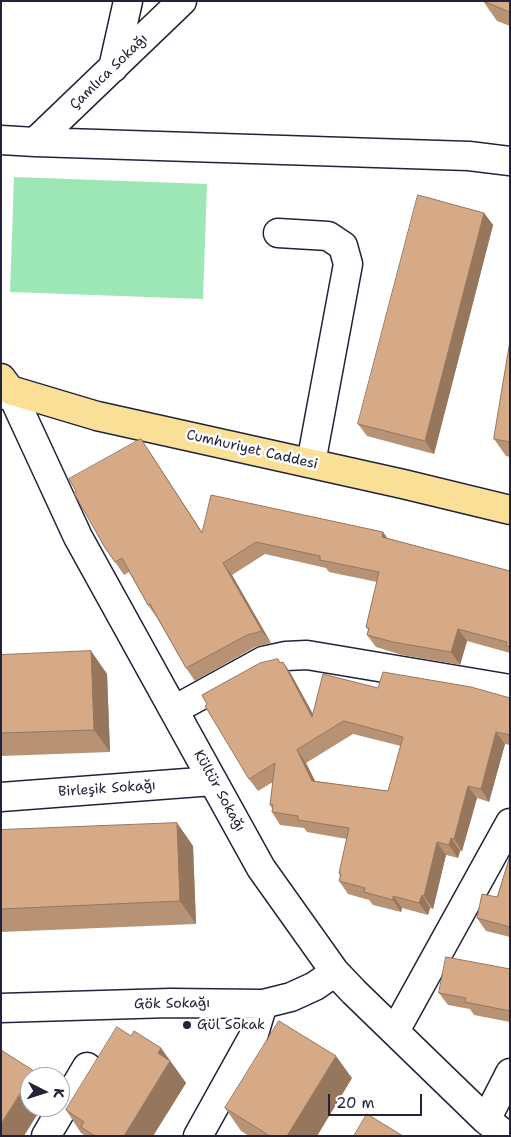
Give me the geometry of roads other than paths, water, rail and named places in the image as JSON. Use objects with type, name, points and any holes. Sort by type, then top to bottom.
[{"type":"main road","name":"Cumhuriyet Caddesi","points":[[4,388],[97,416],[404,484],[510,510]]},
{"type":"street","points":[[113,68],[128,1]]},
{"type":"street","name":"Çamlıca Sokağı","points":[[35,142],[182,1]]},
{"type":"street","points":[[1,140],[469,156],[510,161]]},
{"type":"street","points":[[278,233],[328,236],[343,246],[348,264],[312,464]]},
{"type":"street","name":"Kültür Sokağı","points":[[4,388],[78,537],[261,868],[335,972],[496,1128]]},
{"type":"street","points":[[174,710],[263,661],[286,656],[307,655],[510,688]]},
{"type":"street","name":"Birleşik Sokağı","points":[[1,797],[213,781]]},
{"type":"street","points":[[395,1031],[510,823]]},
{"type":"street","name":"Gök Sokağı","points":[[1,1008],[170,1003],[263,1004],[291,997],[315,986],[335,972]]},
{"type":"street","points":[[198,1136],[254,1037],[263,1004]]},
{"type":"street","points":[[46,1136],[87,1067]]},
{"type":"street","points":[[496,1128],[510,1073]]},
{"type":"place","name":"Gül Sokak","points":[[187,1025]]}]
